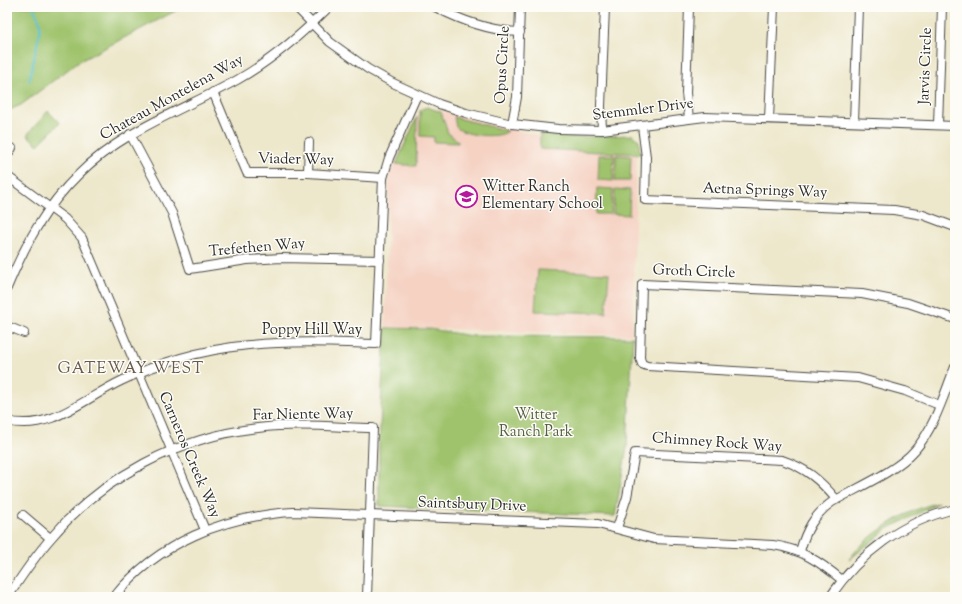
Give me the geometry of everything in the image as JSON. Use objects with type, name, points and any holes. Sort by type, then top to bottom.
[{"type":"street","name":"Stemmler Drive","points":[[296,7],[312,24],[343,52],[368,69],[417,95],[466,113],[512,124],[558,129],[602,130],[642,126],[705,116],[955,126]]},
{"type":"street","points":[[312,24],[329,7]]},
{"type":"street","points":[[435,7],[464,20],[494,30],[520,32]]},
{"type":"street","name":"Opus Circle","points":[[512,124],[517,97],[520,7]]},
{"type":"street","points":[[602,130],[601,106],[605,7]]},
{"type":"street","points":[[689,7],[686,93],[689,118]]},
{"type":"street","points":[[769,119],[774,7]]},
{"type":"street","points":[[854,122],[858,7]]},
{"type":"street","name":"Jarvis Circle","points":[[938,125],[942,7]]},
{"type":"street","name":"Chateau Montelena Way","points":[[7,288],[32,233],[49,207],[84,169],[108,149],[130,134],[213,92],[262,64],[312,24]]},
{"type":"street","name":"Viader Way","points":[[213,92],[247,173],[308,173],[383,178]]},
{"type":"street","name":"Poppy Hill Way","points":[[7,421],[30,423],[53,418],[97,393],[139,373],[194,354],[250,344],[307,341],[376,344],[383,178],[389,158],[417,95]]},
{"type":"street","name":"Aetna Springs Way","points":[[642,126],[646,157],[645,200],[894,210],[923,215],[955,227]]},
{"type":"street","name":"Trefethen Way","points":[[130,134],[172,213],[190,269],[247,260],[281,258],[380,260]]},
{"type":"street","points":[[308,173],[309,142]]},
{"type":"street","name":"Carneros Creek Way","points":[[7,176],[75,228],[87,248],[205,530]]},
{"type":"street","name":"Groth Circle","points":[[939,405],[905,391],[858,378],[647,366],[642,364],[640,358],[642,284],[862,294],[908,303],[955,319]]},
{"type":"street","points":[[7,326],[24,333]]},
{"type":"street","points":[[800,551],[809,525],[822,509],[836,499],[908,457],[922,441],[955,367]]},
{"type":"street","name":"Far Niente Way","points":[[8,597],[50,538],[84,505],[107,486],[146,462],[214,436],[258,428],[304,425],[373,428],[367,597]]},
{"type":"street","name":"Chimney Rock Way","points":[[617,528],[627,497],[635,453],[782,460],[802,468],[812,474],[836,499]]},
{"type":"street","points":[[830,597],[842,580],[868,554],[896,533],[928,517],[955,509]]},
{"type":"street","name":"Saintsbury Drive","points":[[114,597],[150,562],[205,530],[244,518],[293,512],[598,524],[654,539],[773,545],[800,551],[820,562],[842,580]]},
{"type":"street","points":[[23,515],[50,538]]},
{"type":"shaded area","points":[[422,106],[535,135],[632,136],[637,146],[632,335],[385,327],[389,175]]},
{"type":"green space","points":[[7,7],[183,7],[78,62],[21,105],[7,111]]},
{"type":"green space","points":[[427,107],[441,112],[448,133],[458,141],[458,143],[434,142],[434,137],[420,136],[420,110]]},
{"type":"green space","points":[[48,111],[60,123],[38,145],[27,135]]},
{"type":"green space","points":[[417,117],[416,166],[396,164]]},
{"type":"green space","points":[[454,117],[508,131],[490,136],[466,133],[456,127]]},
{"type":"green space","points":[[540,134],[575,137],[633,135],[639,140],[640,154],[540,149]]},
{"type":"green space","points":[[599,155],[614,155],[613,181],[598,180]]},
{"type":"green space","points":[[616,155],[631,156],[630,181],[615,181]]},
{"type":"green space","points":[[597,188],[613,189],[611,214],[596,214]]},
{"type":"green space","points":[[615,189],[630,190],[629,215],[613,214]]},
{"type":"green space","points":[[538,270],[609,273],[606,313],[535,311]]},
{"type":"green space","name":"Witter Ranch Park","points":[[385,328],[430,329],[471,336],[633,337],[627,447],[615,516],[379,506],[379,447]]},
{"type":"green space","points":[[939,503],[887,529],[849,560],[865,542],[889,524],[915,510]]},
{"type":"waterway","points":[[29,81],[40,31],[40,22],[33,7]]},
{"type":"place","name":"Witter Ranch Elementary School","points":[[467,196]]},
{"type":"district","name":"GATEWAY WEST","points":[[131,369]]}]
